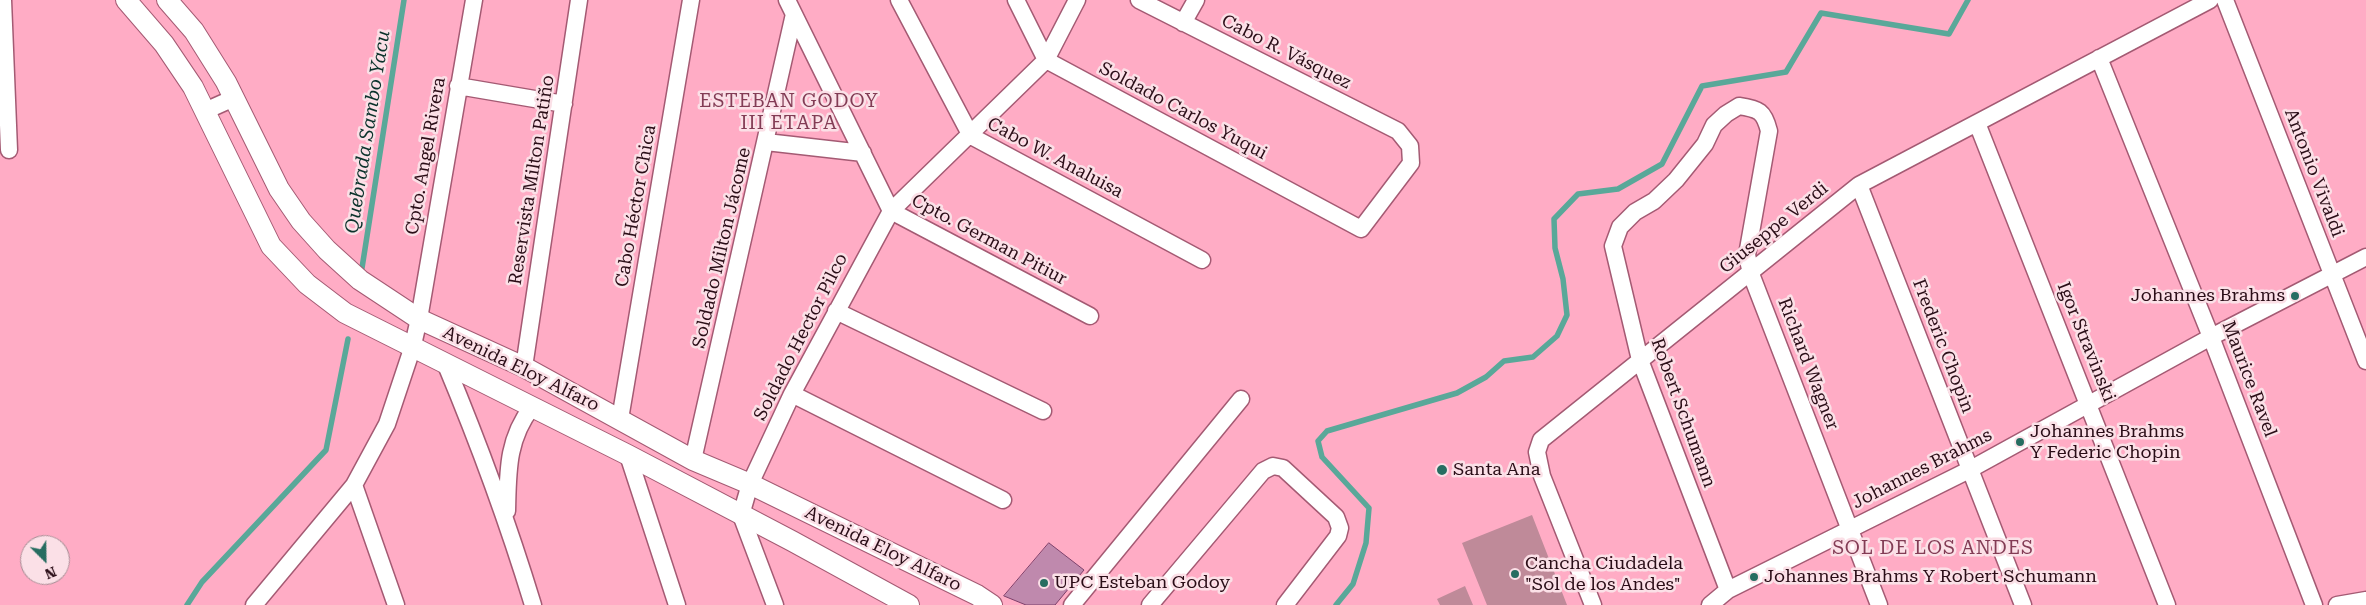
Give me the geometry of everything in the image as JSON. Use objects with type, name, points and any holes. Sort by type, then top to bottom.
[{"type":"street","points":[[4,0],[9,150]]},
{"type":"street","name":"Avenida Eloy Alfaro","points":[[126,0],[164,44],[193,87],[271,246],[307,284],[345,313],[412,349],[628,455],[909,605]]},
{"type":"street","name":"Avenida Eloy Alfaro","points":[[167,0],[194,31],[234,98],[279,189],[301,221],[327,250],[360,280],[419,320],[524,367],[693,460],[750,484],[984,602]]},
{"type":"street","name":"Cpto. Angel Rivera","points":[[255,605],[354,486],[387,424],[412,349],[419,320],[474,0]]},
{"type":"street","name":"Reservista Milton Patiño","points":[[524,367],[580,0]]},
{"type":"street","name":"Cabo Héctor Chica","points":[[620,419],[691,0]]},
{"type":"street","name":"Cabo W. Analuisa","points":[[899,0],[971,136],[1202,260]]},
{"type":"street","points":[[1016,0],[1046,60]]},
{"type":"street","name":"Soldado Hector Pilco","points":[[741,515],[750,484],[792,394],[891,211],[971,136],[1046,60],[1077,0]]},
{"type":"street","name":"Cabo R. Vásquez","points":[[1139,0],[1398,131],[1410,146],[1411,163],[1361,229]]},
{"type":"street","points":[[1183,23],[1196,0]]},
{"type":"street","name":"Giuseppe Verdi","points":[[1593,605],[1542,476],[1538,445],[1541,440],[1751,274],[1859,185],[2210,0]]},
{"type":"street","name":"Antonio Vivaldi","points":[[2225,0],[2366,361]]},
{"type":"street","name":"Soldado Milton Jácome","points":[[693,460],[766,142],[791,7]]},
{"type":"street","name":"Cpto. German Pitiur","points":[[791,7],[891,211],[1090,316]]},
{"type":"street","name":"Maurice Ravel","points":[[2099,58],[2211,337],[2314,605]]},
{"type":"street","name":"Soldado Carlos Yuqui","points":[[1046,60],[1361,229]]},
{"type":"street","points":[[458,86],[564,104]]},
{"type":"street","points":[[205,111],[234,98]]},
{"type":"street","name":"Robert Schumann","points":[[1728,590],[1640,360],[1613,246],[1620,227],[1635,212],[1654,201],[1676,180],[1705,144],[1714,125],[1726,114],[1739,106],[1757,109],[1766,119],[1769,131]]},
{"type":"street","name":"Igor Stravinski","points":[[1976,123],[2167,605]]},
{"type":"street","name":"Richard Wagner","points":[[1769,131],[1747,256],[1751,274],[1879,605]]},
{"type":"street","points":[[766,142],[863,154]]},
{"type":"street","name":"Frederic Chopin","points":[[1859,185],[2023,605]]},
{"type":"street","name":"Johannes Brahms","points":[[1710,605],[1728,590],[1969,470],[2211,337],[2366,257]]},
{"type":"street","points":[[836,311],[1043,411]]},
{"type":"street","points":[[446,365],[474,431],[507,521],[533,605]]},
{"type":"street","points":[[792,394],[1003,500]]},
{"type":"street","points":[[1072,605],[1241,399]]},
{"type":"street","points":[[507,521],[508,478],[512,446],[521,422],[532,407]]},
{"type":"street","points":[[628,455],[677,605]]},
{"type":"street","points":[[1150,605],[1263,471],[1273,466],[1283,468],[1336,517],[1340,528],[1338,536],[1285,605]]},
{"type":"street","points":[[354,486],[396,605]]},
{"type":"street","points":[[741,515],[775,605]]},
{"type":"street","points":[[2337,605],[2366,600]]},
{"type":"shaded area","name":"Cancha Ciudadela \"Sol de los Andes\"","points":[[1532,515],[1567,605],[1487,605],[1462,543]]},
{"type":"shaded area","points":[[1465,586],[1473,605],[1440,605],[1437,599]]},
{"type":"building","name":"UPC Esteban Godoy","points":[[1049,543],[1084,570],[1055,605],[1026,605],[1004,596]]},
{"type":"waterway","name":"Quebrada Sambo Yacu","points":[[362,268],[404,0]]},
{"type":"waterway","points":[[1336,605],[1353,584],[1366,543],[1369,508],[1322,457],[1318,441],[1327,431],[1457,393],[1486,377],[1504,361],[1533,357],[1557,336],[1567,315],[1563,279],[1555,248],[1554,219],[1578,194],[1618,189],[1662,164],[1702,86],[1786,72],[1821,13],[1949,34],[1968,0]]},
{"type":"waterway","name":"Quebrada Sambo Yacu","points":[[187,605],[202,582],[326,450],[348,339]]},
{"type":"place","name":"Johannes Brahms","points":[[2295,296]]},
{"type":"place","name":"Johannes Brahms Y Federic Chopin","points":[[2020,442]]},
{"type":"place","name":"Santa Ana","points":[[1442,470]]},
{"type":"place","name":"Cancha Ciudadela \"Sol de los Andes\"","points":[[1515,574]]},
{"type":"place","name":"Johannes Brahms Y Robert Schumann","points":[[1754,577]]},
{"type":"place","name":"UPC Esteban Godoy","points":[[1044,583]]},
{"type":"district","name":"ESTEBAN GODOY III ETAPA","points":[[789,112]]},
{"type":"district","name":"SOL DE LOS ANDES","points":[[1933,548]]}]
